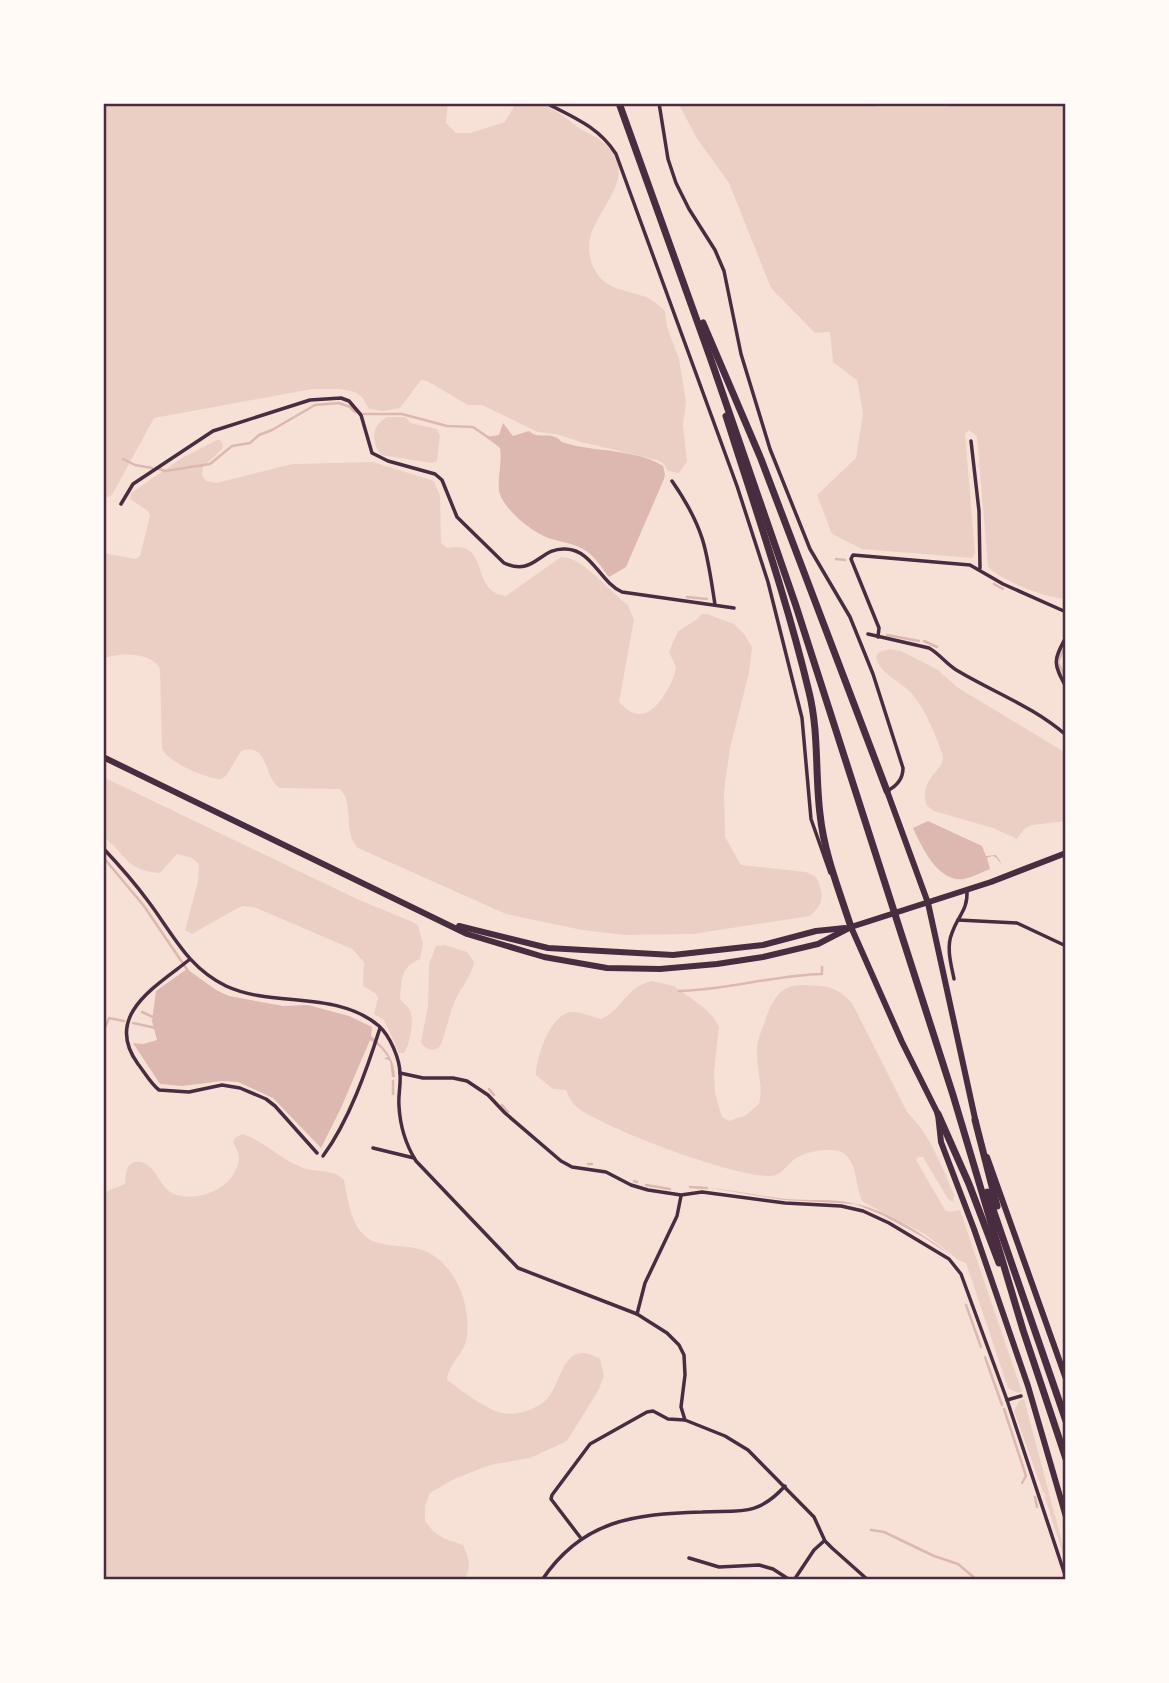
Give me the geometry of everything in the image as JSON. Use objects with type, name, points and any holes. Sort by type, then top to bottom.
[{"type":"highway","points":[[619,103],[796,606],[953,1095],[1023,1329],[1066,1459]]},
{"type":"highway","points":[[681,274],[761,459],[919,873],[928,903],[986,1170],[1033,1324]]},
{"type":"highway","points":[[710,357],[810,694],[822,833],[851,927],[969,1184],[1023,1329]]},
{"type":"highway","points":[[103,758],[467,934],[544,957],[607,968],[660,969],[717,964],[764,957],[818,944],[851,927],[967,890],[1066,853]]},
{"type":"highway","points":[[446,923],[548,948],[673,955],[763,945],[816,931],[851,927]]},
{"type":"highway","points":[[953,1095],[1066,1421]]},
{"type":"highway","points":[[938,1114],[941,1142],[1028,1386],[1066,1517]]},
{"type":"highway","points":[[975,1120],[1066,1379]]},
{"type":"street","points":[[546,103],[590,126],[607,139],[616,154],[737,485],[768,582],[802,718],[811,819],[851,927]]},
{"type":"street","points":[[659,103],[668,159],[676,183],[715,250],[724,271],[741,354],[779,472],[810,549],[850,617],[873,674],[903,768],[900,781],[887,791]]},
{"type":"street","points":[[121,504],[132,484],[213,431],[310,400],[341,398],[358,409],[372,453],[388,461],[435,474],[442,480],[457,517],[504,562],[512,566],[526,567],[554,550],[564,548],[581,554],[611,587],[622,592],[734,608]]},
{"type":"street","points":[[971,441],[979,511],[980,569]]},
{"type":"street","points":[[671,481],[699,526],[715,605]]},
{"type":"street","points":[[878,637],[879,628],[851,556],[860,554],[918,562],[957,562],[980,569],[1003,584],[1066,612]]},
{"type":"street","points":[[868,634],[937,652],[956,670],[1042,715],[1066,735]]},
{"type":"street","points":[[1066,637],[1057,653],[1055,665],[1066,687]]},
{"type":"street","points":[[103,848],[147,899],[189,960],[212,978],[237,990],[272,998],[311,999],[363,1016],[380,1028],[397,1060],[400,1073],[399,1109],[405,1138],[414,1158],[518,1268],[637,1314],[667,1333],[681,1349],[685,1367],[681,1407],[685,1420]]},
{"type":"street","points":[[954,979],[949,946],[951,934],[967,904],[967,890]]},
{"type":"street","points":[[958,920],[1017,923],[1066,946]]},
{"type":"street","points":[[189,960],[140,999],[131,1014],[127,1038],[128,1048],[134,1059],[159,1090],[189,1092],[231,1085],[266,1100],[317,1153]]},
{"type":"street","points":[[323,1156],[337,1134],[380,1028]]},
{"type":"street","points":[[400,1073],[424,1079],[453,1078],[467,1082],[488,1095],[505,1113],[566,1164],[580,1169],[606,1172],[638,1188],[681,1195],[702,1192],[785,1203],[850,1207],[889,1223],[950,1259],[961,1273],[1007,1400],[1066,1578]]},
{"type":"street","points":[[373,1147],[414,1158]]},
{"type":"street","points":[[637,1314],[645,1283],[677,1216],[681,1195]]},
{"type":"street","points":[[1007,1400],[1021,1396]]},
{"type":"street","points":[[580,1538],[551,1498],[580,1455],[599,1437],[653,1411],[668,1419],[685,1420],[725,1436],[748,1450],[814,1517],[825,1541],[868,1580]]},
{"type":"street","points":[[542,1580],[553,1562],[580,1538],[600,1527],[656,1515],[758,1509],[785,1486]]},
{"type":"street","points":[[689,1558],[719,1567],[759,1564],[792,1580],[814,1550],[825,1541]]},
{"type":"shaded area","points":[[103,103],[448,103],[446,123],[456,133],[470,133],[505,122],[516,103],[538,103],[554,110],[603,142],[617,161],[618,176],[614,190],[591,234],[589,250],[594,268],[603,281],[615,288],[646,297],[665,311],[667,327],[679,359],[686,402],[683,425],[687,462],[679,473],[668,471],[664,464],[657,460],[556,434],[538,432],[482,405],[468,405],[421,380],[400,408],[383,411],[369,409],[362,397],[355,392],[312,389],[154,418],[112,495],[103,499]]},
{"type":"shaded area","points":[[678,103],[865,103],[877,107],[947,107],[953,103],[1066,103],[1066,599],[1025,588],[988,567],[977,436],[969,430],[965,434],[975,553],[972,558],[862,549],[832,534],[817,495],[856,458],[863,413],[857,380],[833,362],[830,332],[815,333],[771,288],[729,183],[696,137]]},
{"type":"shaded area","points":[[387,417],[406,417],[410,423],[437,429],[440,436],[437,461],[432,463],[381,455],[375,444],[374,434],[378,425]]},
{"type":"shaded area","points":[[503,423],[513,436],[529,431],[536,435],[552,436],[576,446],[641,456],[663,466],[664,479],[626,567],[609,577],[587,552],[540,534],[509,509],[499,492],[500,448],[486,437],[499,435]]},
{"type":"shaded area","points":[[219,439],[223,445],[222,449],[203,467],[202,475],[206,481],[216,483],[293,464],[373,462],[434,481],[440,496],[441,543],[447,548],[461,547],[470,551],[487,585],[494,592],[506,596],[561,557],[578,562],[628,605],[634,620],[619,702],[635,713],[651,710],[668,689],[676,667],[669,652],[678,631],[702,614],[734,624],[752,647],[749,673],[730,748],[724,791],[725,837],[741,865],[806,872],[816,877],[822,898],[815,911],[810,916],[693,934],[625,935],[582,930],[506,914],[358,848],[351,834],[347,802],[340,789],[280,788],[274,783],[257,751],[241,751],[226,776],[221,779],[197,773],[171,759],[162,748],[160,668],[142,656],[118,655],[103,659],[103,553],[136,559],[140,556],[150,516],[148,511],[130,499],[131,493],[182,458]]},
{"type":"shaded area","points":[[889,649],[901,651],[938,670],[957,687],[1066,753],[1066,821],[1032,825],[1024,829],[1017,839],[993,828],[934,811],[927,806],[926,788],[941,765],[942,753],[918,701],[878,663],[878,653]]},
{"type":"shaded area","points":[[103,777],[357,899],[415,923],[423,944],[420,959],[405,970],[402,980],[400,999],[408,1007],[412,1017],[410,1037],[404,1053],[399,1053],[384,1020],[374,1014],[378,998],[363,986],[364,962],[352,949],[254,907],[243,906],[236,909],[192,934],[185,930],[198,882],[199,864],[192,858],[177,854],[160,873],[140,869],[128,861],[103,836]]},
{"type":"shaded area","points":[[928,821],[982,846],[986,856],[996,855],[1002,864],[995,857],[990,857],[987,858],[990,869],[974,876],[955,879],[946,875],[932,862],[913,828]]},
{"type":"shaded area","points":[[445,945],[467,952],[474,962],[455,1000],[441,1044],[431,1050],[421,1042],[428,1006],[429,964],[436,946]]},
{"type":"shaded area","points":[[187,969],[229,996],[283,1006],[308,1005],[349,1016],[372,1027],[371,1036],[388,1054],[395,1077],[392,1077],[390,1061],[384,1058],[388,1057],[370,1040],[321,1148],[273,1098],[238,1082],[182,1086],[160,1084],[133,1043],[143,1044],[157,1040],[152,1021],[156,991]]},
{"type":"shaded area","points":[[651,981],[674,986],[703,1007],[719,1026],[714,1072],[715,1093],[722,1117],[729,1121],[746,1115],[759,1104],[761,1091],[757,1057],[760,1033],[770,1009],[782,991],[794,986],[824,986],[840,993],[852,1003],[907,1112],[929,1140],[944,1172],[954,1195],[953,1202],[948,1199],[923,1157],[916,1160],[945,1210],[960,1210],[1022,1392],[1008,1388],[966,1263],[925,1234],[863,1202],[854,1169],[843,1153],[826,1150],[806,1154],[796,1158],[781,1172],[770,1176],[729,1169],[672,1151],[593,1117],[576,1106],[566,1090],[553,1089],[536,1075],[542,1047],[558,1019],[573,1012],[601,1019],[635,989]]},
{"type":"shaded area","points":[[242,1134],[301,1167],[340,1176],[344,1180],[353,1217],[364,1235],[381,1244],[415,1248],[428,1253],[440,1260],[449,1270],[457,1282],[466,1309],[467,1337],[450,1368],[447,1380],[478,1402],[504,1413],[529,1410],[540,1405],[551,1394],[570,1358],[577,1354],[587,1354],[600,1359],[604,1376],[599,1389],[567,1441],[530,1458],[490,1465],[454,1479],[430,1493],[425,1506],[425,1521],[443,1538],[463,1545],[469,1562],[464,1580],[103,1580],[103,1193],[125,1184],[128,1168],[136,1162],[150,1167],[172,1193],[193,1197],[214,1191],[232,1177],[237,1168],[239,1155],[233,1142]]},
{"type":"shaded area","points":[[705,1187],[786,1199],[857,1204],[895,1218],[952,1256],[882,1215],[855,1204],[784,1200]]},
{"type":"shaded area","points":[[1024,1399],[1066,1563],[1046,1495],[1014,1411],[1019,1401]]},
{"type":"waterway","points":[[159,469],[165,471],[210,464],[232,446],[250,443],[259,435],[315,405],[339,403],[355,412]]},
{"type":"waterway","points":[[364,414],[402,414],[447,426],[473,427],[489,438]]},
{"type":"waterway","points":[[123,459],[135,465],[152,468]]},
{"type":"waterway","points":[[836,559],[845,560]]},
{"type":"waterway","points":[[994,584],[1003,589]]},
{"type":"waterway","points":[[687,597],[707,599]]},
{"type":"waterway","points":[[887,635],[919,641]]},
{"type":"waterway","points":[[924,641],[937,647]]},
{"type":"waterway","points":[[1066,643],[1058,662],[1066,679]]},
{"type":"waterway","points":[[103,857],[144,906],[188,971]]},
{"type":"waterway","points":[[679,991],[822,974],[822,967]]},
{"type":"waterway","points":[[142,1012],[155,1018]]},
{"type":"waterway","points":[[103,1032],[109,1018],[124,1021]]},
{"type":"waterway","points":[[133,1023],[156,1028]]},
{"type":"waterway","points":[[393,1081],[393,1094]]},
{"type":"waterway","points":[[489,1089],[494,1095]]},
{"type":"waterway","points":[[502,1105],[508,1112]]},
{"type":"waterway","points":[[646,1185],[670,1189]]},
{"type":"waterway","points":[[690,1187],[707,1188]]},
{"type":"waterway","points":[[966,1305],[981,1347]]},
{"type":"waterway","points":[[985,1357],[1002,1405]]},
{"type":"waterway","points":[[1004,1409],[1026,1476],[1022,1483]]},
{"type":"waterway","points":[[1035,1497],[1037,1507]]},
{"type":"waterway","points":[[871,1530],[884,1532],[934,1556],[958,1564],[977,1580]]}]
